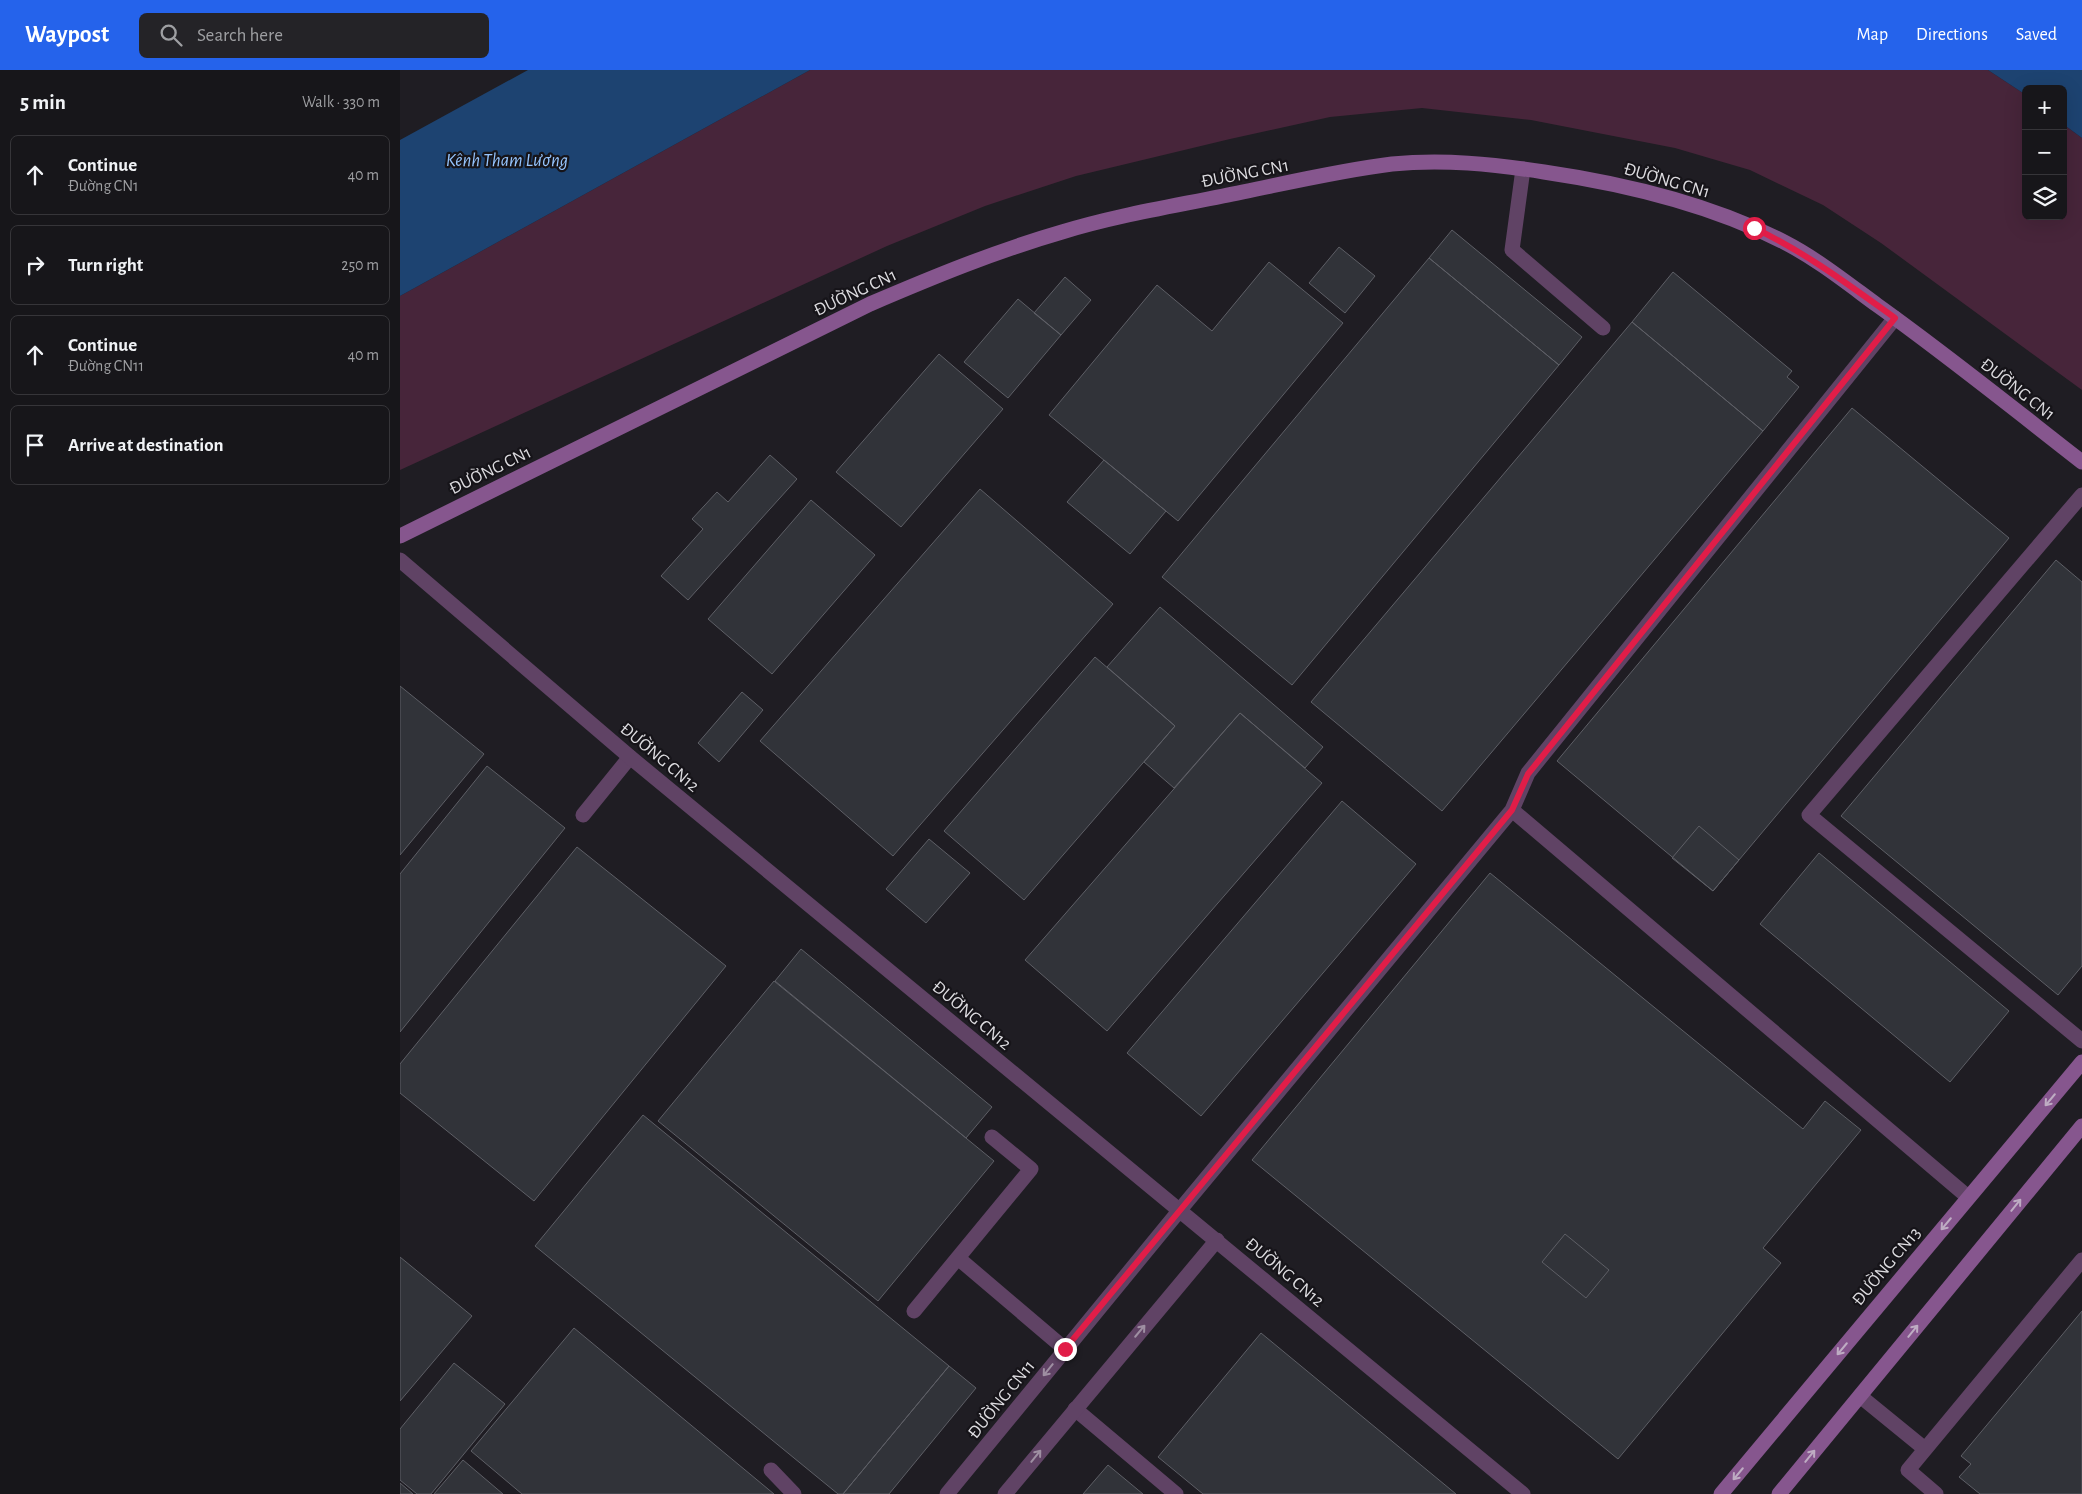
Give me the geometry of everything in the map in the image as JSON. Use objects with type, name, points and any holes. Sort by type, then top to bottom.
[{"type":"street","name":"ĐƯỜNG CN1","points":[[400,536],[870,304],[942,273],[1013,247],[1064,231],[1119,217],[1365,168],[1394,164],[1491,164],[1637,189],[1676,200],[1754,228],[1787,244],[1817,262],[1895,318],[2082,462]]},
{"type":"street","points":[[1523,169],[1512,250],[1603,328]]},
{"type":"street","name":"ĐƯỜNG CN11","points":[[947,1494],[1512,810],[1528,774],[1895,318]]},
{"type":"street","points":[[2082,495],[1809,815],[2082,1041]]},
{"type":"street","name":"ĐƯỜNG CN12","points":[[400,560],[630,757],[1523,1494]]},
{"type":"street","points":[[583,815],[630,757]]},
{"type":"street","points":[[1512,810],[1968,1197]]},
{"type":"street","name":"ĐƯỜNG CN13","points":[[1721,1494],[2082,1062]]},
{"type":"street","points":[[1779,1494],[2082,1126]]},
{"type":"street","points":[[914,1311],[1031,1169],[992,1137]]},
{"type":"street","points":[[1005,1494],[1217,1240]]},
{"type":"street","points":[[958,1258],[1065,1349]]},
{"type":"street","points":[[1936,1494],[1908,1470],[2082,1260]]},
{"type":"street","points":[[1860,1396],[1925,1449]]},
{"type":"street","points":[[1075,1409],[1176,1494]]},
{"type":"street","points":[[771,1470],[794,1494]]},
{"type":"shaded area","points":[[810,70],[1988,70],[2022,92],[2022,220],[2067,220],[2067,127],[2082,138],[2082,390],[1881,243],[1823,205],[1750,170],[1675,148],[1531,120],[1422,108],[1330,117],[1230,139],[1076,176],[985,206],[887,246],[400,470],[400,296]]},
{"type":"water","name":"Kênh Tham Lương","points":[[528,70],[810,70],[400,296],[400,140]]},
{"type":"water","points":[[1988,70],[2082,70],[2082,138],[2067,127],[2067,85],[2022,85],[2022,92]]},
{"type":"building","points":[[1452,230],[1582,337],[1559,365],[1429,258]]},
{"type":"building","points":[[1339,247],[1375,276],[1345,313],[1309,283]]},
{"type":"building","points":[[1429,258],[1559,365],[1292,685],[1162,577]]},
{"type":"building","points":[[1269,262],[1343,323],[1178,521],[1049,415],[1157,285],[1212,331]]},
{"type":"building","points":[[1673,272],[1792,371],[1787,377],[1799,387],[1763,431],[1632,322]]},
{"type":"building","points":[[1065,277],[1091,300],[1061,335],[1034,313]]},
{"type":"building","points":[[1018,299],[1061,335],[1008,398],[964,362]]},
{"type":"building","points":[[1632,322],[1763,431],[1442,811],[1311,702]]},
{"type":"building","points":[[939,354],[1003,409],[901,527],[836,472]]},
{"type":"building","points":[[1852,408],[2009,538],[1713,891],[1557,761]]},
{"type":"building","points":[[770,455],[797,479],[688,600],[661,576],[703,529],[692,519],[717,492],[728,502]]},
{"type":"building","points":[[1104,460],[1166,511],[1130,554],[1067,502]]},
{"type":"building","points":[[980,489],[1113,604],[893,856],[760,741]]},
{"type":"building","points":[[811,500],[875,555],[772,674],[708,619]]},
{"type":"building","points":[[2056,560],[2082,582],[2082,966],[2058,995],[1841,816]]},
{"type":"building","points":[[1160,607],[1323,747],[1305,768],[1240,713],[1174,788],[1144,762],[1175,726],[1107,667]]},
{"type":"building","points":[[1095,657],[1175,726],[1024,900],[944,831]]},
{"type":"building","points":[[400,686],[484,754],[400,855]]},
{"type":"building","points":[[742,692],[763,710],[719,762],[698,743]]},
{"type":"building","points":[[1240,713],[1322,783],[1107,1031],[1025,960]]},
{"type":"building","points":[[487,766],[565,828],[400,1032],[400,874]]},
{"type":"building","points":[[1342,801],[1416,864],[1201,1116],[1127,1053]]},
{"type":"building","points":[[1699,826],[1739,860],[1713,891],[1672,858]]},
{"type":"building","points":[[929,839],[970,873],[926,923],[886,889]]},
{"type":"building","points":[[577,847],[726,966],[534,1201],[400,1093],[400,1064]]},
{"type":"building","points":[[1819,853],[2009,1011],[1950,1082],[1760,924]]},
{"type":"building","points":[[1490,873],[1803,1129],[1825,1101],[1861,1130],[1763,1248],[1781,1263],[1618,1459],[1252,1160]]},
{"type":"building","points":[[801,949],[992,1107],[966,1138],[775,981]]},
{"type":"building","points":[[774,981],[994,1161],[878,1301],[658,1121]]},
{"type":"building","points":[[643,1115],[949,1366],[843,1494],[838,1494],[535,1246]]},
{"type":"building","points":[[1565,1234],[1609,1270],[1586,1298],[1542,1262]]},
{"type":"building","points":[[400,1257],[472,1316],[400,1401]]},
{"type":"building","points":[[2082,1311],[2082,1494],[1980,1494],[1959,1477],[1971,1464],[1961,1456]]},
{"type":"building","points":[[574,1328],[774,1494],[522,1494],[471,1451]]},
{"type":"building","points":[[1261,1333],[1456,1494],[1203,1494],[1158,1457]]},
{"type":"building","points":[[454,1363],[505,1404],[431,1494],[417,1494],[400,1480],[400,1429]]},
{"type":"building","points":[[949,1366],[976,1388],[889,1494],[843,1494]]},
{"type":"building","points":[[463,1460],[503,1494],[434,1494]]},
{"type":"building","points":[[1108,1465],[1143,1494],[1083,1494]]},
{"type":"building","points":[[400,1483],[413,1494],[400,1494]]},
{"type":"route","points":[[1065,1349],[1512,810],[1528,774],[1895,318],[1817,262],[1787,244],[1754,228]]}]
